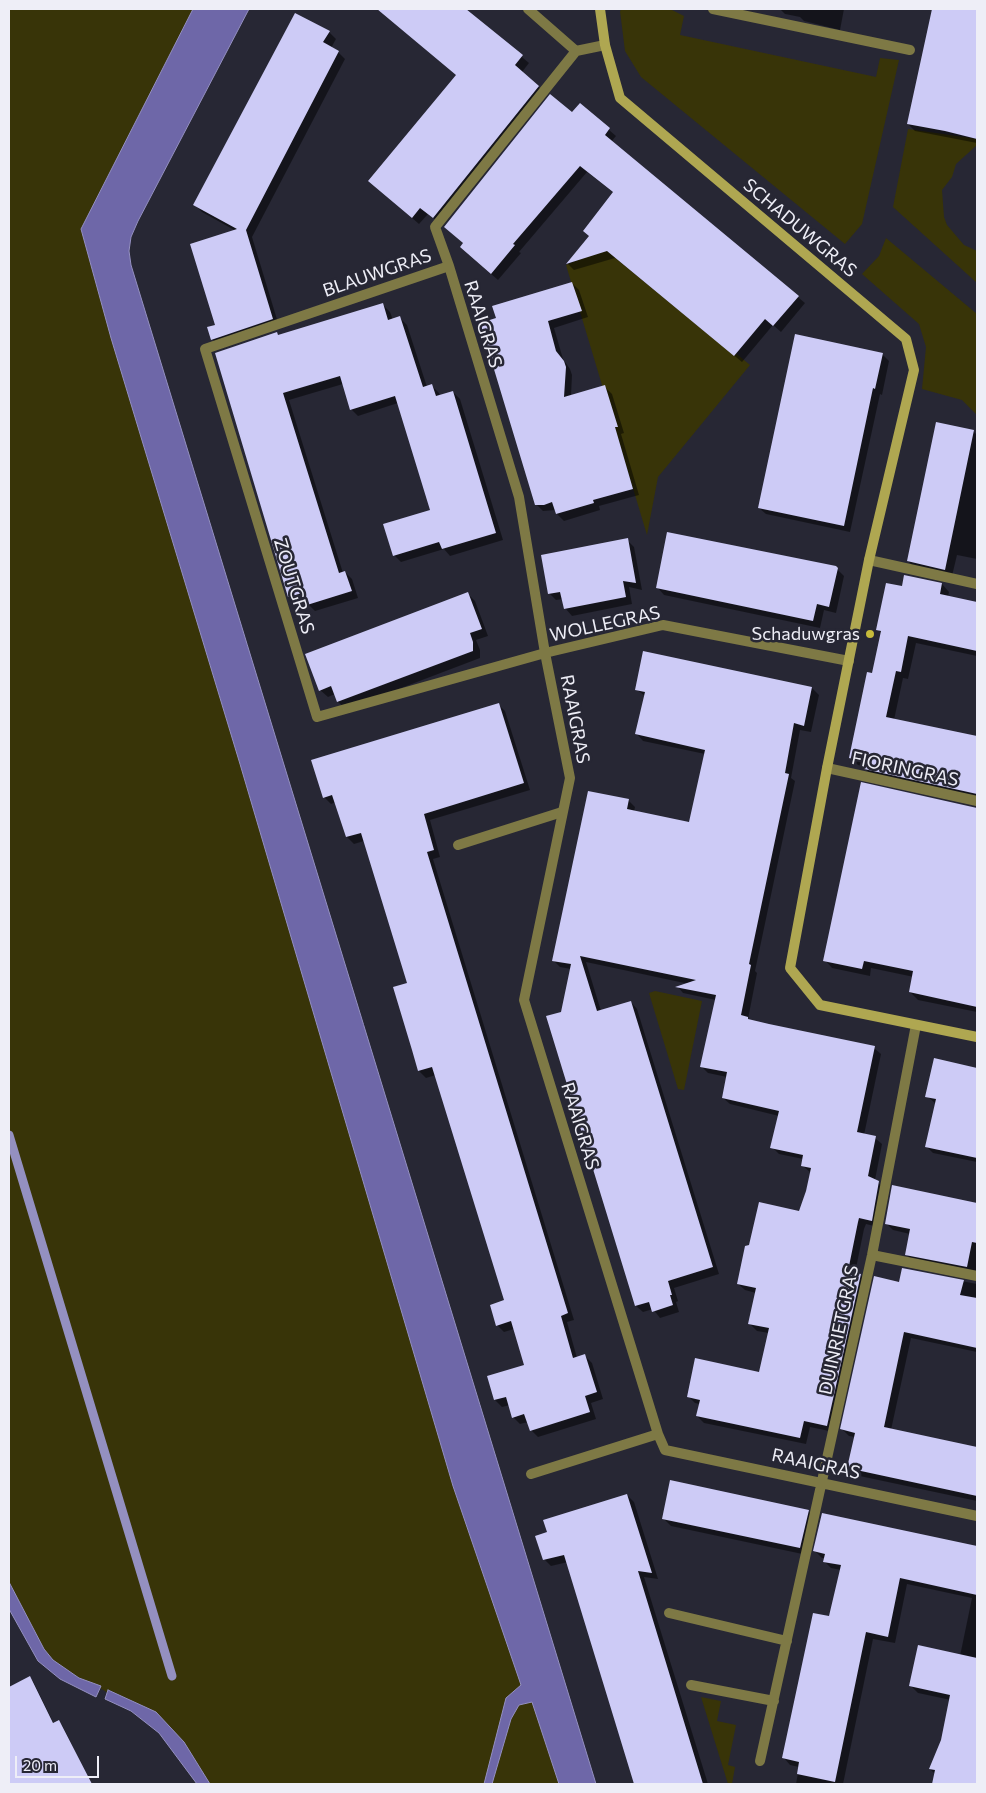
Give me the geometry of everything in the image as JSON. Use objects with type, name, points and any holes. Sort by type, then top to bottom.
[{"type":"street","points":[[528,9],[576,51],[605,45]]},
{"type":"street","name":"SCHADUWGRAS","points":[[600,9],[605,45],[620,98],[906,339],[914,370],[869,560],[827,768],[790,968],[820,1005],[977,1037]]},
{"type":"street","points":[[713,9],[910,50]]},
{"type":"street","name":"RAAIGRAS","points":[[576,51],[435,227],[449,266],[519,496],[545,653],[570,778],[524,1000],[658,1434],[665,1450],[977,1516]]},
{"type":"street","name":"BLAUWGRAS","points":[[315,311],[449,266]]},
{"type":"street","name":"ZOUTGRAS","points":[[315,311],[205,349],[317,717],[545,653]]},
{"type":"street","points":[[869,560],[977,584]]},
{"type":"street","name":"WOLLEGRAS","points":[[545,653],[663,625],[849,661]]},
{"type":"street","name":"FIORINGRAS","points":[[827,768],[977,801]]},
{"type":"street","points":[[458,845],[562,812]]},
{"type":"street","name":"DUINRIETGRAS","points":[[760,1761],[872,1255],[916,1025]]},
{"type":"street","points":[[872,1255],[977,1276]]},
{"type":"street","points":[[531,1474],[658,1434]]},
{"type":"street","points":[[669,1613],[787,1641]]},
{"type":"street","points":[[691,1685],[774,1700]]},
{"type":"shaded area","points":[[9,9],[193,9],[81,229],[111,338],[240,764],[453,1486],[521,1685],[484,1784],[210,1784],[184,1742],[156,1712],[109,1690],[108,1693],[100,1688],[100,1686],[79,1678],[53,1660],[44,1649],[9,1582]]},
{"type":"shaded area","points":[[193,9],[249,9],[138,221],[131,237],[129,251],[131,265],[596,1784],[559,1784],[532,1702],[519,1705],[511,1719],[492,1784],[484,1784],[506,1698],[521,1685],[453,1486],[240,764],[111,338],[81,229]]},
{"type":"shaded area","points":[[622,9],[670,9],[684,16],[680,35],[876,77],[880,58],[899,60],[862,224],[845,244],[641,77],[625,51],[620,11]]},
{"type":"shaded area","points":[[908,129],[977,139],[977,145],[956,164],[952,177],[942,190],[944,217],[947,225],[964,245],[977,251],[977,283],[893,207]]},
{"type":"shaded area","points":[[886,238],[977,314],[977,415],[962,400],[922,389],[926,347],[919,324],[862,274],[879,256]]},
{"type":"shaded area","points":[[608,248],[750,365],[658,477],[647,535],[566,265]]},
{"type":"shaded area","points":[[655,991],[702,1001],[684,1090],[678,1089],[649,993]]},
{"type":"shaded area","points":[[9,1582],[44,1649],[53,1660],[79,1678],[101,1686],[96,1697],[60,1679],[38,1661],[9,1609]]},
{"type":"shaded area","points":[[108,1690],[156,1712],[184,1742],[210,1784],[197,1784],[159,1733],[131,1711],[105,1699]]},
{"type":"shaded area","points":[[701,1697],[721,1701],[717,1721],[736,1725],[728,1765],[735,1767],[732,1784],[728,1784]]},
{"type":"shaded area","points":[[533,1702],[559,1784],[492,1784],[511,1719],[519,1704]]},
{"type":"building","points":[[377,9],[466,9],[523,55],[515,65],[539,86],[433,218],[420,208],[412,218],[368,181],[456,75]]},
{"type":"building","points":[[932,9],[977,9],[977,139],[907,124]]},
{"type":"building","points":[[295,13],[330,31],[323,42],[339,51],[246,230],[273,319],[211,340],[207,327],[215,325],[190,244],[237,229],[193,205]]},
{"type":"building","points":[[550,94],[572,112],[580,103],[610,128],[605,135],[799,296],[773,326],[765,319],[734,356],[607,251],[566,264],[589,236],[583,231],[613,192],[580,166],[513,244],[515,245],[491,274],[460,247],[463,243],[444,227]]},
{"type":"building","points":[[572,282],[582,311],[548,321],[556,351],[566,367],[564,397],[605,385],[618,427],[615,427],[633,489],[593,500],[594,503],[556,514],[552,502],[544,505],[535,505],[480,323],[496,318],[492,306]]},
{"type":"building","points":[[383,303],[388,320],[400,316],[423,387],[432,384],[436,396],[453,391],[496,533],[442,549],[439,542],[393,556],[383,524],[430,510],[395,396],[350,410],[340,376],[283,393],[339,573],[345,571],[352,591],[307,605],[303,593],[288,597],[215,353],[277,332],[278,335]]},
{"type":"building","points":[[795,334],[883,353],[875,389],[873,388],[844,526],[758,508]]},
{"type":"building","points":[[936,422],[974,430],[945,570],[907,561]]},
{"type":"building","points":[[667,532],[836,566],[838,568],[829,607],[817,604],[813,621],[656,588]]},
{"type":"building","points":[[628,538],[636,583],[623,581],[626,597],[564,609],[560,592],[548,594],[541,555]]},
{"type":"building","points":[[904,575],[942,583],[940,594],[977,602],[977,651],[908,636],[901,672],[896,671],[886,717],[977,736],[977,794],[864,769],[865,762],[849,758],[867,672],[872,673],[881,631],[876,630],[886,583],[902,586]]},
{"type":"building","points":[[468,592],[482,629],[470,633],[473,651],[337,702],[331,686],[319,691],[305,654]]},
{"type":"building","points":[[643,651],[812,687],[804,726],[794,723],[785,773],[789,774],[749,964],[751,965],[741,1015],[748,1017],[748,1019],[769,1024],[875,1046],[857,1132],[876,1136],[868,1176],[879,1181],[872,1221],[859,1218],[858,1222],[848,1271],[861,1274],[827,1426],[804,1421],[800,1438],[696,1416],[700,1400],[687,1397],[695,1358],[759,1372],[769,1328],[748,1324],[756,1288],[737,1284],[745,1246],[749,1245],[759,1202],[799,1211],[811,1168],[801,1166],[803,1155],[770,1148],[779,1111],[722,1098],[727,1072],[700,1067],[716,995],[675,987],[696,980],[580,956],[597,1011],[631,1001],[713,1267],[668,1281],[673,1305],[652,1312],[649,1302],[635,1306],[546,1016],[561,1012],[571,964],[552,961],[588,791],[629,799],[627,809],[689,822],[705,750],[635,734],[645,692],[635,690]]},
{"type":"building","points":[[499,703],[524,783],[424,814],[434,850],[427,852],[568,1313],[561,1316],[573,1358],[585,1354],[597,1392],[585,1396],[590,1412],[530,1431],[524,1414],[512,1418],[506,1397],[494,1400],[487,1376],[524,1365],[511,1321],[496,1326],[490,1305],[504,1300],[432,1067],[418,1071],[393,987],[407,983],[361,833],[346,837],[332,795],[323,798],[311,760]]},
{"type":"building","points":[[861,782],[977,808],[977,1007],[909,992],[913,971],[864,961],[862,969],[823,961]]},
{"type":"building","points":[[934,1058],[977,1068],[977,1158],[925,1147],[936,1099],[925,1097]]},
{"type":"building","points":[[892,1185],[977,1203],[977,1243],[972,1242],[967,1267],[905,1255],[910,1229],[885,1224]]},
{"type":"building","points":[[902,1268],[964,1280],[960,1295],[977,1298],[977,1348],[904,1332],[884,1427],[977,1447],[977,1496],[847,1468],[855,1433],[840,1429],[874,1276],[899,1282]]},
{"type":"building","points":[[670,1480],[809,1510],[800,1548],[662,1519]]},
{"type":"building","points":[[627,1494],[652,1573],[638,1571],[703,1784],[634,1784],[564,1555],[543,1560],[535,1536],[547,1532],[543,1520]]},
{"type":"building","points":[[822,1513],[977,1546],[977,1595],[900,1578],[888,1637],[866,1632],[835,1782],[797,1774],[799,1762],[782,1758],[813,1613],[829,1616],[841,1565],[823,1562],[825,1554],[813,1551]]},
{"type":"building","points":[[918,1645],[977,1658],[977,1784],[932,1784],[935,1770],[929,1769],[941,1740],[950,1695],[909,1686]]},
{"type":"building","points":[[30,1676],[53,1723],[59,1720],[92,1784],[9,1784],[9,1687]]},
{"type":"waterway","points":[[9,1135],[172,1676]]},
{"type":"place","name":"Schaduwgras","points":[[870,634]]}]
